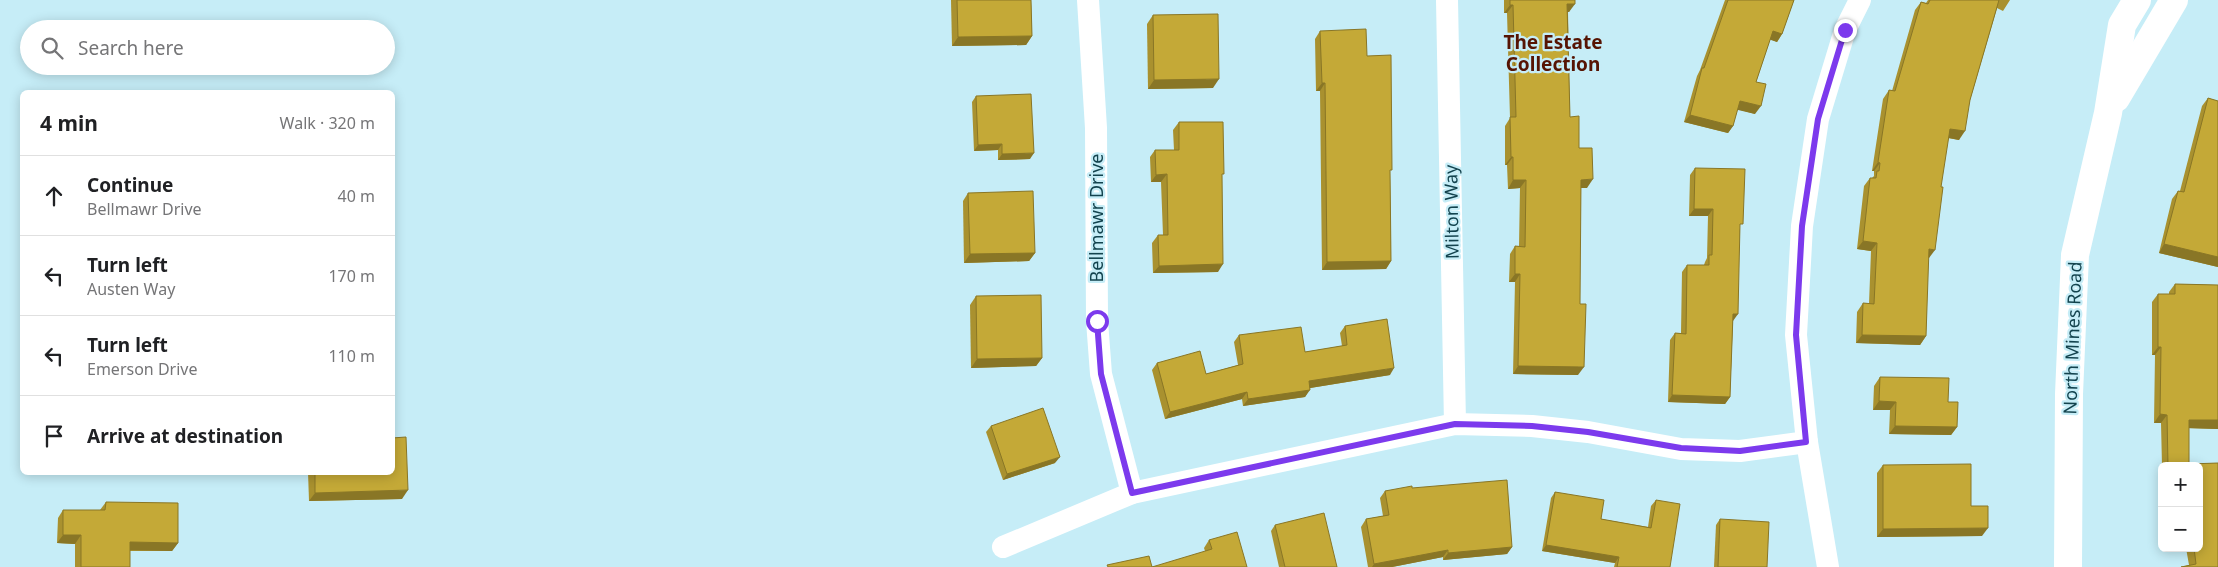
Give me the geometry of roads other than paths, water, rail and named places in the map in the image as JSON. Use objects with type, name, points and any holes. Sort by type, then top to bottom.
[{"type":"main road","name":"North Mines Road","points":[[2068,567],[2069,394],[2075,255],[2108,113],[2122,26],[2137,0]]},
{"type":"main road","name":"North Mines Road","points":[[2108,113],[2174,0]]},
{"type":"street","name":"Bellmawr Drive","points":[[1088,0],[1096,128],[1097,321],[1101,374],[1132,493]]},
{"type":"street","name":"Milton Way","points":[[1447,0],[1455,424]]},
{"type":"street","points":[[1828,567],[1806,442],[1796,335],[1802,226],[1818,119],[1845,30],[1860,0]]},
{"type":"street","points":[[1004,547],[1132,493],[1455,424],[1532,426],[1588,432],[1690,449],[1740,451],[1806,442]]},
{"type":"district","name":"The Estate Collection","points":[[1553,53]]}]
